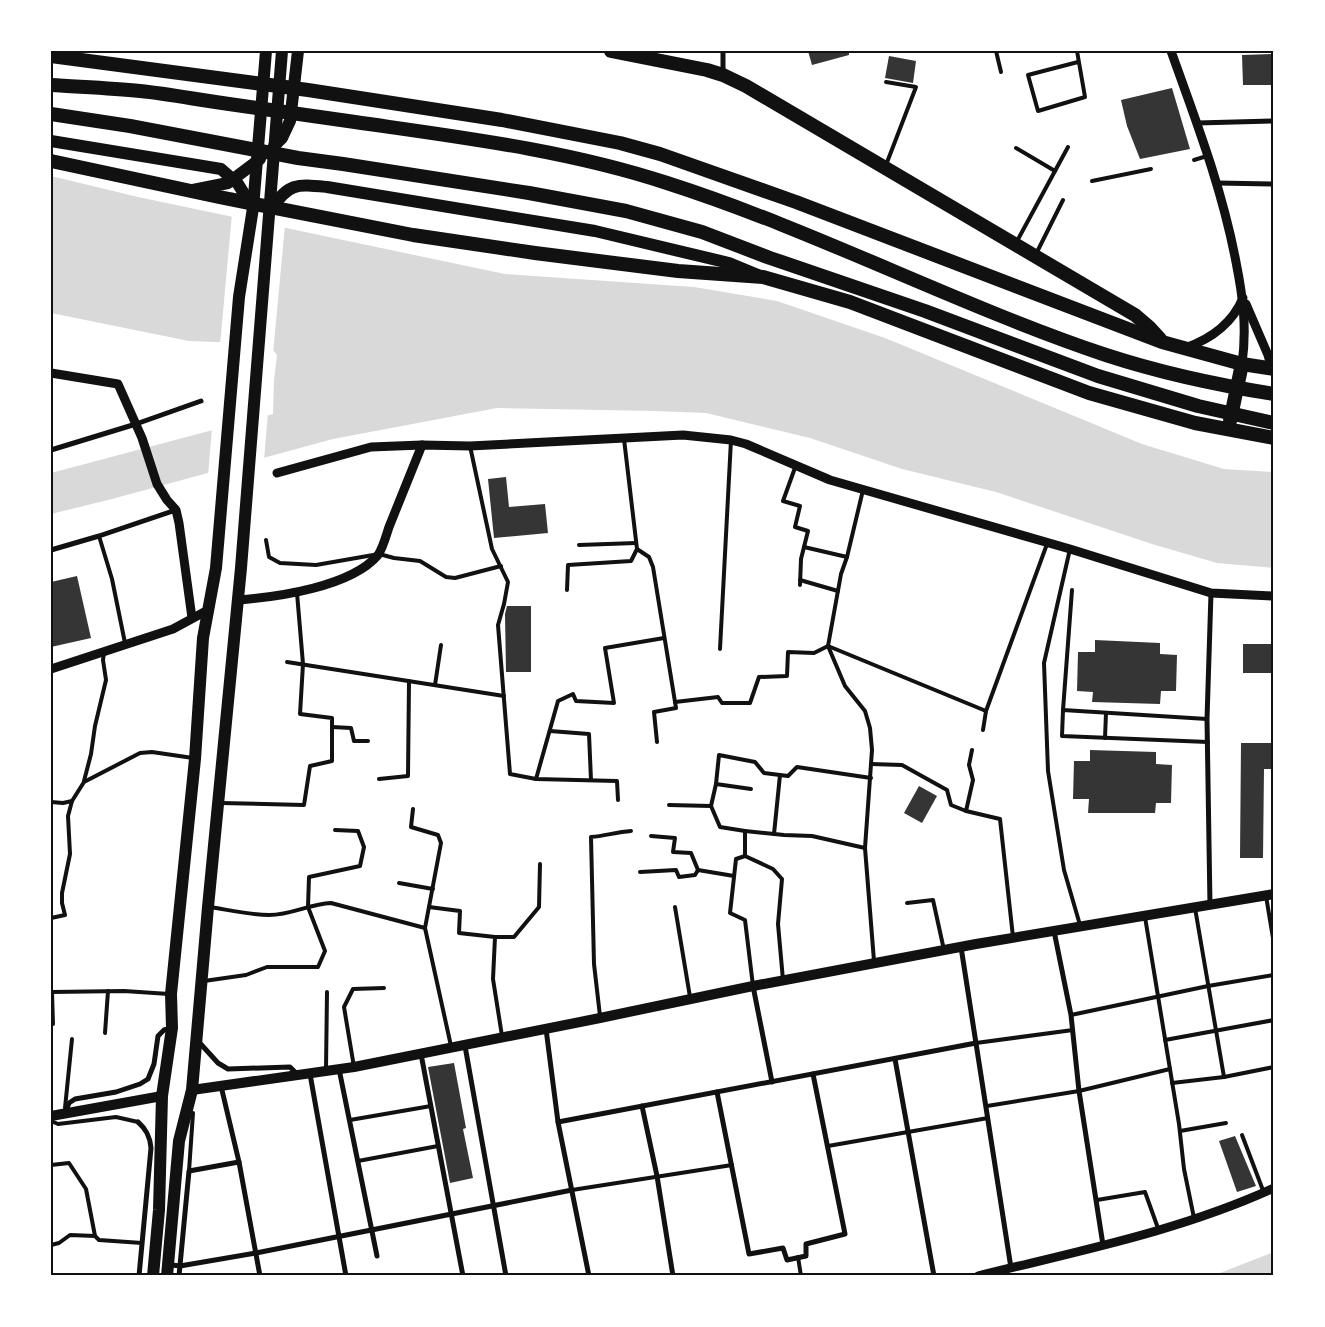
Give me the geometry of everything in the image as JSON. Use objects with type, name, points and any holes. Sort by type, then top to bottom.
[{"type":"highway","points":[[610,51],[636,54],[694,67],[723,75],[746,86],[1135,315],[1162,342]]},
{"type":"highway","points":[[51,56],[295,88],[511,122],[639,148],[796,202],[1162,342],[1273,373]]},
{"type":"highway","points":[[51,85],[154,93],[408,129],[586,160],[664,182],[715,199],[1023,325],[1077,345],[1141,366],[1237,388],[1274,394]]},
{"type":"highway","points":[[51,114],[130,126],[268,152],[529,193],[626,211],[702,232],[770,258],[925,311],[1098,376],[1198,406],[1274,423]]},
{"type":"highway","points":[[51,161],[413,235],[526,252],[678,271],[763,277],[850,302],[1089,393],[1228,431],[1274,438]]},
{"type":"highway","points":[[850,302],[925,311]]},
{"type":"highway","points":[[1228,431],[1242,364]]},
{"type":"main road","points":[[153,1276],[159,1210],[162,1096],[172,1028],[171,994],[195,758],[203,638],[216,568],[239,297],[253,208],[266,51]]},
{"type":"main road","points":[[170,1270],[179,1142],[192,1090],[241,568],[282,51]]},
{"type":"main road","points":[[193,190],[228,183],[268,152],[282,138],[288,128],[292,113],[298,51]]},
{"type":"main road","points":[[51,141],[221,169],[238,184],[253,208]]},
{"type":"main road","points":[[270,210],[279,197],[296,185],[327,188],[595,231],[729,263],[763,277]]},
{"type":"main road","points":[[192,1090],[354,1067],[783,980],[1014,937],[1270,895]]},
{"type":"main road","points":[[51,1116],[162,1096]]},
{"type":"street","points":[[723,51],[723,75]]},
{"type":"street","points":[[1171,51],[1209,156],[1232,240],[1243,298],[1245,329],[1242,364]]},
{"type":"street","points":[[1196,123],[1274,121]]},
{"type":"street","points":[[1217,182],[1274,184]]},
{"type":"street","points":[[1183,348],[1199,343],[1216,333],[1234,314],[1243,298]]},
{"type":"street","points":[[1243,298],[1250,310],[1273,373]]},
{"type":"street","points":[[51,373],[118,384],[142,438],[157,484],[166,500],[176,510],[180,523],[192,618]]},
{"type":"street","points":[[51,450],[136,424],[201,401]]},
{"type":"street","points":[[278,473],[371,448],[422,445],[470,446],[682,435],[730,440],[746,444],[830,480],[1070,548],[1211,593],[1274,596]]},
{"type":"street","points":[[238,600],[297,592],[344,578],[362,569],[379,554],[422,445]]},
{"type":"street","points":[[51,550],[176,510]]},
{"type":"street","points":[[1210,906],[1208,719],[1211,593]]},
{"type":"street","points":[[51,668],[173,629],[208,610]]},
{"type":"street","points":[[1054,931],[1071,1014],[1079,1092],[1103,1245]]},
{"type":"street","points":[[961,947],[1011,1268]]},
{"type":"street","points":[[753,986],[772,1082]]},
{"type":"street","points":[[65,1113],[69,1102],[75,1099],[116,1092],[140,1084],[148,1079],[154,1064],[158,1036],[164,1030],[172,1028]]},
{"type":"street","points":[[546,1029],[558,1122],[589,1276]]},
{"type":"street","points":[[196,1038],[209,1055],[228,1069],[290,1067],[297,1075]]},
{"type":"street","points":[[558,1122],[976,1044]]},
{"type":"street","points":[[465,1046],[506,1276]]},
{"type":"street","points":[[421,1054],[463,1276]]},
{"type":"street","points":[[895,1059],[934,1276]]},
{"type":"street","points":[[339,1069],[377,1256]]},
{"type":"street","points":[[310,1074],[346,1276]]},
{"type":"street","points":[[718,1092],[749,1254],[783,1248],[787,1260],[806,1256],[806,1244],[845,1234],[814,1074]]},
{"type":"street","points":[[221,1086],[239,1162],[260,1276]]},
{"type":"street","points":[[642,1106],[673,1276]]},
{"type":"street","points":[[138,1122],[145,1128],[151,1148],[139,1276]]},
{"type":"street","points":[[179,1276],[189,1171],[239,1162]]},
{"type":"street","points":[[978,1276],[1159,1231],[1274,1188]]},
{"type":"street","points":[[170,1270],[180,1266],[339,1237],[572,1190]]},
{"type":"street","points":[[140,1260],[150,1261]]},
{"type":"lane","points":[[996,51],[1001,72]]},
{"type":"lane","points":[[1076,51],[1085,97],[1038,111],[1028,75],[1078,62]]},
{"type":"lane","points":[[885,169],[916,88],[886,82]]},
{"type":"lane","points":[[1015,245],[1068,147]]},
{"type":"lane","points":[[1016,148],[1055,170]]},
{"type":"lane","points":[[1194,160],[1209,156]]},
{"type":"lane","points":[[1092,181],[1151,169]]},
{"type":"lane","points":[[1035,256],[1063,200]]},
{"type":"lane","points":[[624,439],[636,543],[638,549],[649,557],[653,567],[676,708],[654,712],[657,742]]},
{"type":"lane","points":[[720,648],[730,440]]},
{"type":"lane","points":[[470,446],[492,549],[508,582],[498,625],[510,774],[536,779],[617,781],[618,800]]},
{"type":"lane","points":[[796,465],[783,501],[800,506],[795,527],[808,531],[801,559],[800,585]]},
{"type":"lane","points":[[863,489],[838,591],[828,646],[844,686],[865,711],[870,728],[871,764],[865,848],[874,964]]},
{"type":"lane","points":[[99,536],[112,580],[126,645]]},
{"type":"lane","points":[[266,540],[269,557],[280,563],[316,565],[379,554],[420,561],[446,577],[455,578],[500,566]]},
{"type":"lane","points":[[983,730],[986,711],[1048,542]]},
{"type":"lane","points":[[579,545],[636,543]]},
{"type":"lane","points":[[804,546],[847,557]]},
{"type":"lane","points":[[1070,548],[1044,663],[1048,770],[1064,870],[1081,927]]},
{"type":"lane","points":[[568,590],[568,565],[631,561],[638,549]]},
{"type":"lane","points":[[800,580],[838,591]]},
{"type":"lane","points":[[1072,590],[1062,736],[1208,742]]},
{"type":"lane","points":[[218,803],[304,806],[310,766],[332,761],[332,718],[300,714],[303,664],[297,592]]},
{"type":"lane","points":[[536,779],[558,701],[573,694],[576,701],[614,703],[604,648],[664,638]]},
{"type":"lane","points":[[435,685],[441,645]]},
{"type":"lane","points":[[674,702],[718,697],[722,703],[750,702],[760,677],[787,676],[788,652],[814,653],[828,646],[986,711]]},
{"type":"lane","points":[[51,918],[65,915],[62,893],[70,854],[68,816],[72,801],[84,782],[91,754],[95,726],[106,680],[103,660],[104,652]]},
{"type":"lane","points":[[288,662],[504,696]]},
{"type":"lane","points":[[379,779],[408,776],[408,681]]},
{"type":"lane","points":[[1063,710],[1208,719]]},
{"type":"lane","points":[[1105,738],[1106,713]]},
{"type":"lane","points":[[332,726],[351,728],[354,741],[368,741]]},
{"type":"lane","points":[[550,730],[589,734],[591,780]]},
{"type":"lane","points":[[966,812],[973,780],[969,765],[972,750]]},
{"type":"lane","points":[[84,782],[140,754],[152,752],[195,758]]},
{"type":"lane","points":[[865,848],[812,836],[774,834],[720,827],[711,806],[716,784],[719,755],[755,762],[764,773],[788,776],[797,767],[870,778]]},
{"type":"lane","points":[[871,764],[902,765],[947,790],[950,805],[966,812],[1000,819],[1014,937]]},
{"type":"lane","points":[[774,834],[780,775]]},
{"type":"lane","points":[[716,784],[751,790]]},
{"type":"lane","points":[[51,802],[63,803],[72,801]]},
{"type":"lane","points":[[669,805],[711,806]]},
{"type":"lane","points":[[414,809],[411,827],[438,835],[441,842],[425,928],[452,1048]]},
{"type":"lane","points":[[202,981],[246,975],[267,967],[318,967],[324,950],[308,907],[309,877],[360,866],[364,847],[358,831],[335,830]]},
{"type":"lane","points":[[745,830],[745,856]]},
{"type":"lane","points":[[600,1018],[594,964],[590,837],[631,831]]},
{"type":"lane","points":[[651,836],[674,838],[673,852],[691,853],[698,870]]},
{"type":"lane","points":[[753,986],[745,920],[730,913],[736,859],[745,856],[773,868],[782,879],[778,924],[783,980]]},
{"type":"lane","points":[[429,907],[460,911],[459,933],[514,937],[539,907],[540,864]]},
{"type":"lane","points":[[640,872],[676,870],[679,878],[695,875],[698,870]]},
{"type":"lane","points":[[698,870],[734,876]]},
{"type":"lane","points":[[399,883],[432,889]]},
{"type":"lane","points":[[1270,895],[1274,944]]},
{"type":"lane","points":[[907,903],[933,900],[944,950]]},
{"type":"lane","points":[[208,907],[269,915],[298,912],[317,904],[331,903],[425,928]]},
{"type":"lane","points":[[674,907],[691,999]]},
{"type":"lane","points":[[1195,908],[1224,1077]]},
{"type":"lane","points":[[1145,917],[1180,1131],[1184,1169],[1194,1219]]},
{"type":"lane","points":[[495,937],[493,979],[502,1038]]},
{"type":"lane","points":[[1071,1014],[1208,986],[1274,975]]},
{"type":"lane","points":[[354,1067],[344,1007],[353,988],[384,988]]},
{"type":"lane","points":[[53,1024],[52,992],[108,991],[171,994]]},
{"type":"lane","points":[[105,1033],[108,991]]},
{"type":"lane","points":[[326,1071],[327,992]]},
{"type":"lane","points":[[1165,1040],[1274,1020]]},
{"type":"lane","points":[[976,1044],[1073,1030]]},
{"type":"lane","points":[[65,1113],[72,1038]]},
{"type":"lane","points":[[1172,1083],[1224,1077],[1274,1067]]},
{"type":"lane","points":[[987,1106],[1079,1092],[1170,1068]]},
{"type":"lane","points":[[350,1120],[431,1106]]},
{"type":"lane","points":[[189,1171],[193,1113]]},
{"type":"lane","points":[[51,1121],[58,1124],[116,1117],[138,1122]]},
{"type":"lane","points":[[828,1146],[988,1118]]},
{"type":"lane","points":[[1180,1131],[1226,1123]]},
{"type":"lane","points":[[1242,1135],[1264,1193]]},
{"type":"lane","points":[[358,1160],[438,1146]]},
{"type":"lane","points":[[51,1164],[69,1163],[86,1189],[95,1236],[99,1240],[142,1243]]},
{"type":"lane","points":[[572,1190],[732,1165]]},
{"type":"lane","points":[[1097,1200],[1145,1192],[1159,1231]]},
{"type":"lane","points":[[51,1245],[70,1235],[95,1236]]},
{"type":"lane","points":[[798,1257],[801,1276]]},
{"type":"shaded area","points":[[51,176],[138,197],[505,274],[694,287],[777,301],[885,338],[1142,444],[1224,469],[1274,472],[1274,568],[1217,563],[1152,544],[996,492],[902,469],[810,438],[706,413],[497,408],[333,439],[51,514],[51,473],[273,414],[277,355],[268,344],[189,341],[51,313]]},
{"type":"shaded area","points":[[1274,1252],[1274,1276],[1212,1276]]},
{"type":"pier","points":[[232,214],[285,225],[273,354],[267,346],[220,345]]},
{"type":"pier","points":[[268,413],[264,460],[208,476],[212,428]]},
{"type":"building","points":[[808,51],[849,51],[849,55],[812,65]]},
{"type":"building","points":[[1274,54],[1274,85],[1243,85],[1242,55]]},
{"type":"building","points":[[889,56],[916,61],[913,83],[885,78]]},
{"type":"building","points":[[1172,88],[1190,149],[1140,159],[1127,126],[1121,100]]},
{"type":"building","points":[[506,477],[509,507],[545,504],[548,533],[494,538],[488,479]]},
{"type":"building","points":[[77,576],[91,638],[51,647],[51,582]]},
{"type":"building","points":[[507,606],[531,606],[531,672],[506,672],[505,614]]},
{"type":"building","points":[[1095,640],[1160,643],[1160,654],[1177,655],[1176,691],[1161,691],[1160,704],[1092,702],[1093,692],[1077,691],[1078,652],[1095,652]]},
{"type":"building","points":[[1243,644],[1274,644],[1274,673],[1243,673]]},
{"type":"building","points":[[1241,743],[1274,743],[1274,769],[1264,769],[1263,858],[1240,858]]},
{"type":"building","points":[[1090,750],[1156,752],[1156,764],[1172,765],[1171,803],[1156,803],[1155,813],[1088,813],[1089,799],[1073,799],[1074,761],[1090,761]]},
{"type":"building","points":[[919,786],[937,796],[922,823],[904,813]]},
{"type":"building","points":[[454,1063],[466,1128],[463,1129],[473,1178],[450,1183],[428,1067]]},
{"type":"building","points":[[1235,1136],[1256,1186],[1237,1192],[1219,1141]]}]
